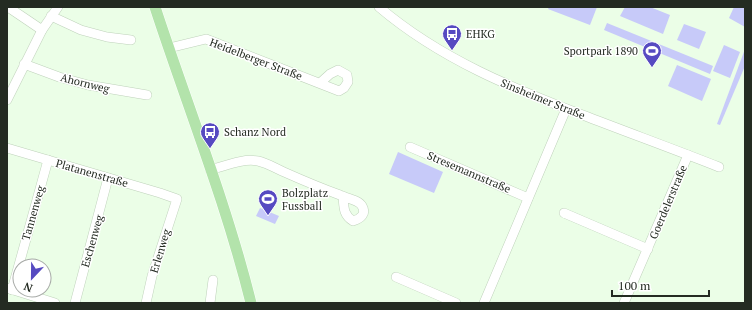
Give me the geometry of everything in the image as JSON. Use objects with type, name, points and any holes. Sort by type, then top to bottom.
[{"type":"main road","points":[[155,7],[239,257],[251,303]]},
{"type":"street","points":[[8,7],[42,30]]},
{"type":"street","points":[[7,100],[42,30],[58,7]]},
{"type":"street","name":"Sinsheimer Straße","points":[[379,7],[390,11],[441,51],[464,64],[511,86],[719,167]]},
{"type":"street","points":[[51,16],[81,30],[107,37],[131,40]]},
{"type":"street","name":"Heidelberger Straße","points":[[169,48],[206,39],[320,83]]},
{"type":"street","name":"Ahornweg","points":[[24,64],[59,77],[88,85],[147,95]]},
{"type":"street","points":[[484,303],[566,108]]},
{"type":"street","name":"Stresemannstraße","points":[[410,147],[528,198]]},
{"type":"street","name":"Platanenstraße","points":[[7,148],[176,199]]},
{"type":"street","name":"Goerdelerstraße","points":[[624,303],[688,155]]},
{"type":"street","name":"Tannenweg","points":[[9,289],[48,160]]},
{"type":"street","points":[[210,170],[245,160],[258,161],[343,196]]},
{"type":"street","name":"Eschenweg","points":[[75,303],[108,178]]},
{"type":"street","name":"Erlenweg","points":[[146,303],[152,276],[176,199]]},
{"type":"street","name":"Goerdelerstraße","points":[[564,213],[648,249]]},
{"type":"street","points":[[396,277],[456,303]]},
{"type":"street","points":[[210,303],[213,280]]},
{"type":"street","points":[[9,289],[55,303]]},
{"type":"shaded area","points":[[549,7],[597,7],[590,25],[548,9]]},
{"type":"shaded area","points":[[625,7],[650,7],[670,15],[663,34],[620,16]]},
{"type":"shaded area","points":[[734,7],[745,7],[745,27],[729,18]]},
{"type":"shaded area","points":[[607,23],[713,66],[710,74],[604,30]]},
{"type":"shaded area","points":[[684,24],[706,32],[699,49],[677,40]]},
{"type":"shaded area","points":[[724,45],[740,52],[730,78],[713,71]]},
{"type":"shaded area","points":[[745,49],[745,66],[720,125],[717,124]]},
{"type":"shaded area","points":[[677,65],[711,79],[702,101],[668,86]]},
{"type":"shaded area","points":[[398,152],[443,172],[434,193],[389,174]]},
{"type":"shaded area","name":"Bolzplatz Fussball","points":[[260,208],[279,216],[275,224],[256,216]]},
{"type":"place","name":"EHKG","points":[[452,51]]},
{"type":"place","name":"Sportpark 1890","points":[[652,68]]},
{"type":"place","name":"Schanz Nord","points":[[210,149]]},
{"type":"place","name":"Bolzplatz Fussball","points":[[268,216]]}]
